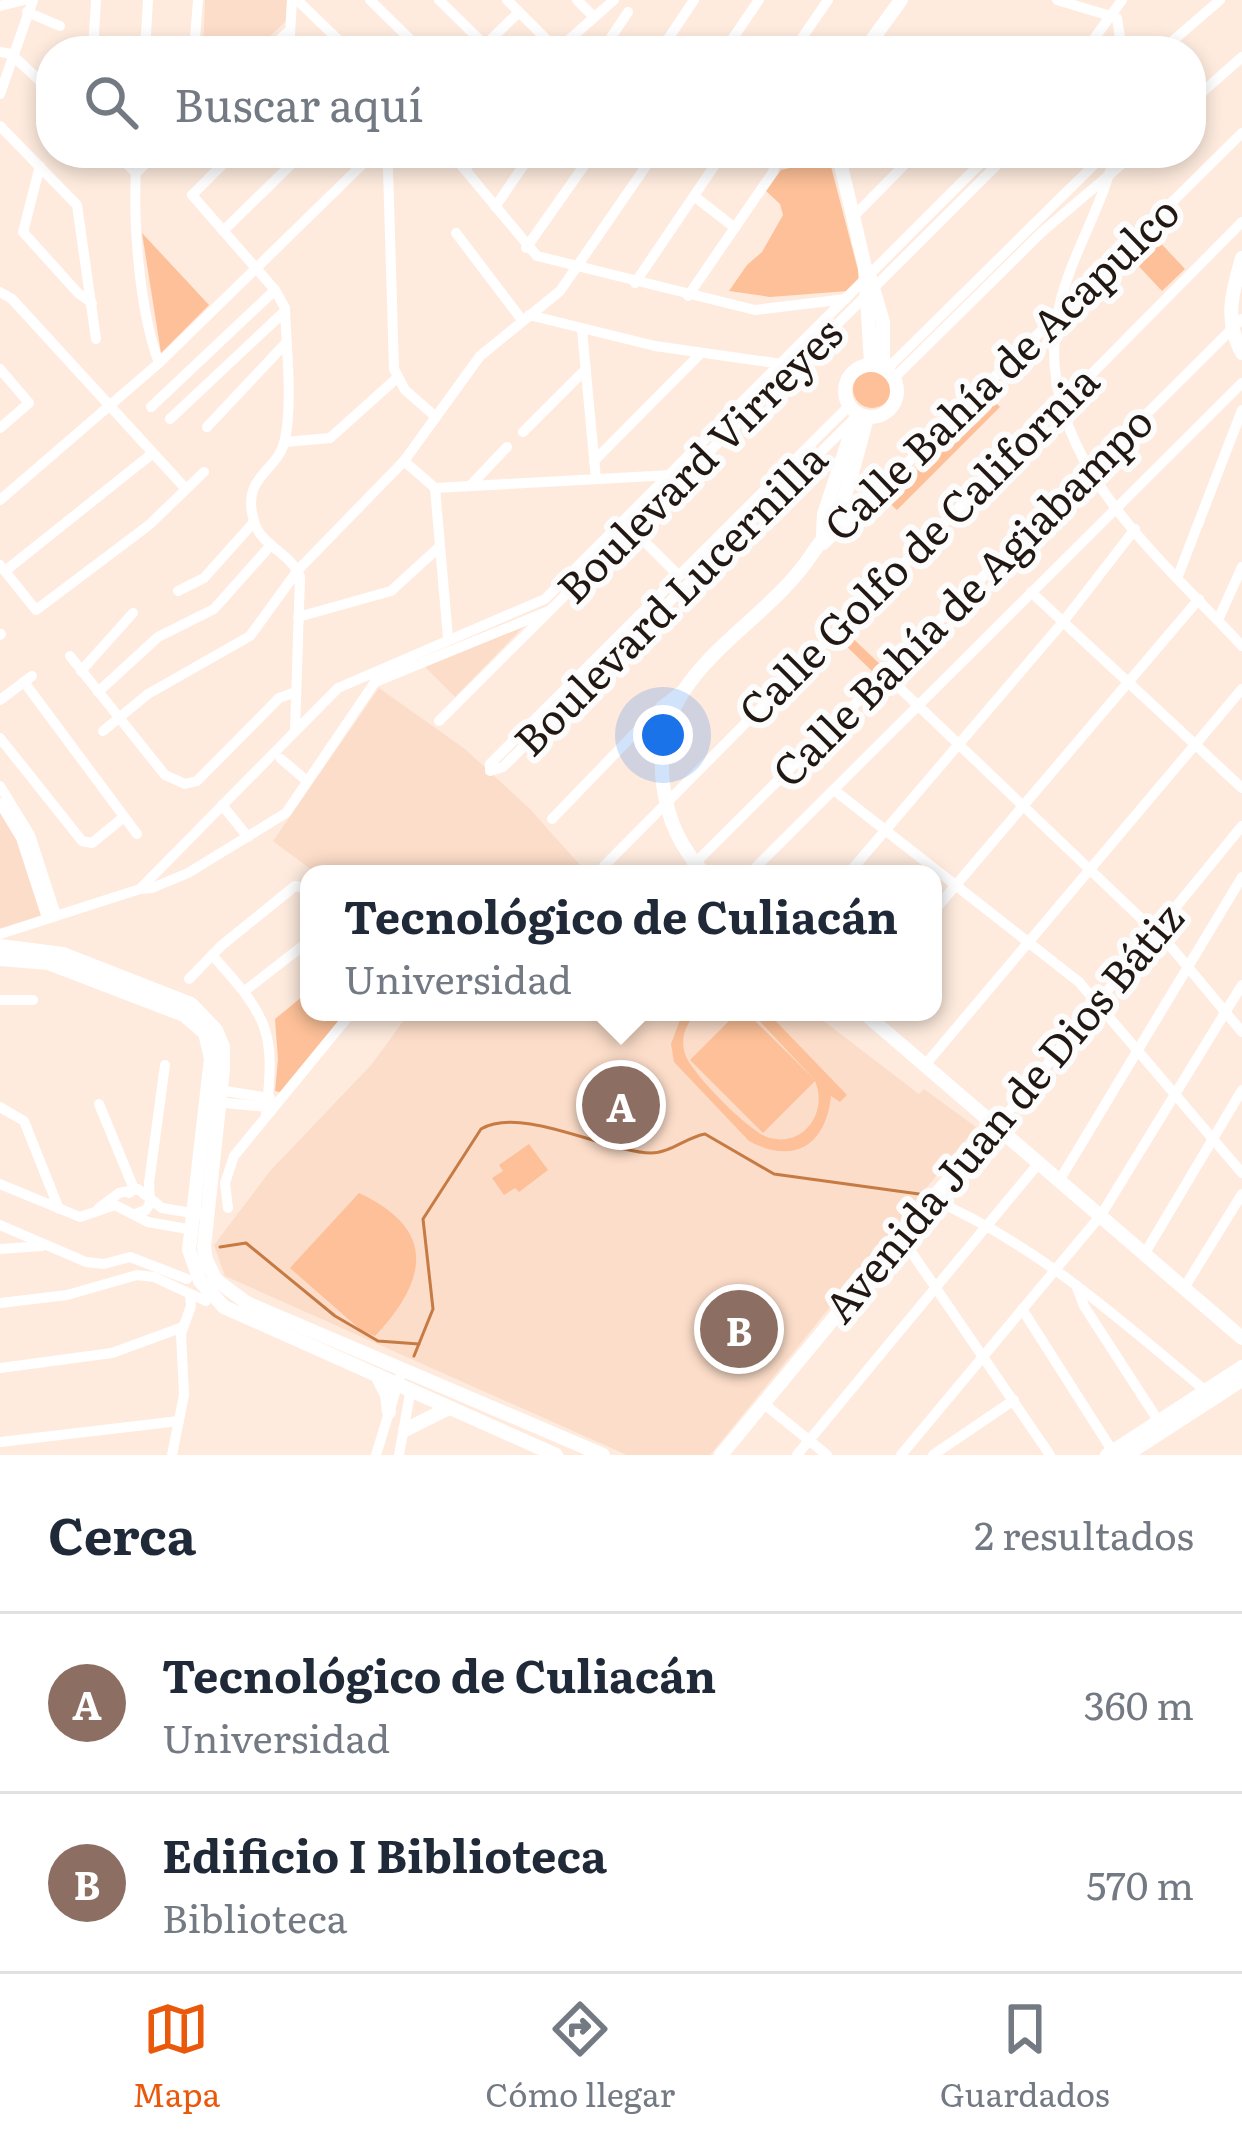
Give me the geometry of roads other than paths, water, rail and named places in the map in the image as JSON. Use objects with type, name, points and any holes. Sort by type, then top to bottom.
[{"type":"main road","points":[[875,36],[901,0]]},
{"type":"main road","points":[[842,168],[892,404],[882,415],[858,413]]},
{"type":"main road","points":[[1242,258],[1231,305],[1242,353]]},
{"type":"main road","points":[[692,865],[665,803],[664,737],[683,689],[812,554],[823,535],[824,514],[858,413],[846,392],[850,377],[883,369]]},
{"type":"main road","points":[[0,946],[63,954],[197,1008],[220,1039],[188,1284],[233,1312],[374,1371],[406,1379],[449,1408],[556,1455]]},
{"type":"main road","points":[[0,959],[47,963],[184,1015],[202,1029],[209,1045],[213,1096]]},
{"type":"main road","points":[[874,1021],[1242,1338]]},
{"type":"main road","name":"Avenida Juan de Dios Bátiz","points":[[721,1455],[997,1127]]},
{"type":"main road","points":[[198,1222],[206,1260],[230,1294],[406,1379],[603,1455]]},
{"type":"main road","points":[[1115,1454],[1210,1394],[1242,1367]]},
{"type":"main road","points":[[374,1371],[387,1395],[389,1412]]},
{"type":"main road","points":[[1210,1394],[1242,1380]]},
{"type":"main road","points":[[405,1430],[449,1408]]},
{"type":"street","points":[[94,36],[97,0]]},
{"type":"street","points":[[146,36],[148,0]]},
{"type":"street","points":[[195,36],[198,0]]},
{"type":"street","points":[[288,36],[294,0]]},
{"type":"street","points":[[294,0],[334,36]]},
{"type":"street","points":[[370,0],[407,36]]},
{"type":"street","points":[[439,0],[471,36]]},
{"type":"street","points":[[507,0],[542,36]]},
{"type":"street","points":[[577,0],[594,17]]},
{"type":"street","points":[[572,36],[614,0]]},
{"type":"street","points":[[670,36],[694,0]]},
{"type":"street","points":[[734,36],[759,0]]},
{"type":"street","points":[[803,36],[828,0]]},
{"type":"street","points":[[1057,0],[1111,14],[1120,23],[1121,36]]},
{"type":"street","points":[[1095,36],[1122,0]]},
{"type":"street","points":[[1178,36],[1220,0]]},
{"type":"street","points":[[0,94],[6,53],[28,4]]},
{"type":"street","points":[[0,6],[28,4],[60,26]]},
{"type":"street","points":[[612,36],[628,12]]},
{"type":"street","points":[[495,36],[519,13]]},
{"type":"street","points":[[284,36],[288,32]]},
{"type":"street","points":[[6,53],[36,78]]},
{"type":"street","points":[[1206,88],[1242,56]]},
{"type":"street","points":[[0,127],[36,162]]},
{"type":"street","name":"Calle Bahía de Acapulco","points":[[812,554],[1242,133]]},
{"type":"street","points":[[39,168],[23,232],[92,303]]},
{"type":"street","points":[[42,168],[76,205],[96,339]]},
{"type":"street","points":[[131,168],[136,173]]},
{"type":"street","points":[[136,168],[136,230],[159,363]]},
{"type":"street","points":[[136,173],[141,168]]},
{"type":"street","points":[[219,168],[193,195],[275,290],[285,311],[285,440],[255,481],[251,499],[254,521],[298,570],[296,730]]},
{"type":"street","points":[[224,231],[288,168]]},
{"type":"street","points":[[0,500],[111,408],[362,168]]},
{"type":"street","points":[[387,168],[397,378],[436,417]]},
{"type":"street","points":[[495,207],[522,168]]},
{"type":"street","points":[[526,248],[582,168]]},
{"type":"street","points":[[103,731],[158,687],[245,640],[298,570],[404,461],[479,356],[560,291],[645,168]]},
{"type":"street","points":[[635,284],[713,168]]},
{"type":"street","points":[[688,296],[774,168]]},
{"type":"street","points":[[854,216],[901,168]]},
{"type":"street","name":"Boulevard Virreyes","points":[[0,934],[178,878],[286,813],[375,682],[549,604],[633,530],[977,168]]},
{"type":"street","name":"Boulevard Virreyes","points":[[549,604],[847,298],[993,168]]},
{"type":"street","points":[[883,369],[1094,168]]},
{"type":"street","points":[[1110,168],[1057,316],[1054,381],[1059,403],[1068,432],[1117,508],[1242,646]]},
{"type":"street","points":[[883,369],[1119,168]]},
{"type":"street","points":[[465,170],[537,256],[635,284],[755,310],[847,298]]},
{"type":"street","points":[[694,196],[735,228]]},
{"type":"street","name":"Calle Golfo de California","points":[[605,865],[1242,221]]},
{"type":"street","points":[[456,233],[525,317],[700,354],[782,364]]},
{"type":"street","points":[[152,407],[275,290]]},
{"type":"street","points":[[0,292],[12,299],[186,489]]},
{"type":"street","points":[[170,419],[285,311]]},
{"type":"street","name":"Calle Bahía de Agiabampo","points":[[700,865],[1237,325]]},
{"type":"street","points":[[582,330],[596,479]]},
{"type":"street","points":[[208,427],[286,344]]},
{"type":"street","points":[[594,461],[700,354]]},
{"type":"street","points":[[0,369],[29,403],[0,428]]},
{"type":"street","points":[[524,432],[586,370]]},
{"type":"street","points":[[285,440],[330,438],[397,378]]},
{"type":"street","points":[[758,865],[1242,383]]},
{"type":"street","points":[[1178,576],[1236,441],[1242,410]]},
{"type":"street","name":"Boulevard Lucernilla","points":[[858,413],[503,767],[490,771],[490,764],[679,576],[858,413]]},
{"type":"street","points":[[470,486],[507,447]]},
{"type":"street","points":[[153,454],[2,568],[36,610],[149,525],[204,472]]},
{"type":"street","points":[[404,461],[435,488],[672,475]]},
{"type":"street","points":[[435,488],[448,638]]},
{"type":"street","points":[[178,590],[204,578],[254,521]]},
{"type":"street","points":[[856,865],[1063,622],[1135,529]]},
{"type":"street","points":[[633,530],[679,576]]},
{"type":"street","points":[[98,692],[150,643],[222,600],[271,545]]},
{"type":"street","points":[[298,617],[391,590],[437,549]]},
{"type":"street","points":[[1218,620],[1242,567]]},
{"type":"street","points":[[1031,592],[1242,788]]},
{"type":"street","points":[[942,901],[1198,599]]},
{"type":"street","points":[[439,721],[549,604]]},
{"type":"street","points":[[81,671],[133,613]]},
{"type":"street","points":[[140,889],[349,681],[448,638],[518,617]]},
{"type":"street","points":[[70,656],[165,775],[181,783],[194,784],[280,698],[296,692]]},
{"type":"street","points":[[885,674],[1189,966],[1242,1032]]},
{"type":"street","points":[[0,700],[28,679],[137,834]]},
{"type":"street","points":[[552,818],[683,689]]},
{"type":"street","points":[[925,1065],[1242,689]]},
{"type":"street","points":[[0,738],[78,839],[92,843],[124,817]]},
{"type":"street","points":[[280,759],[307,781]]},
{"type":"street","points":[[0,786],[31,835],[52,916]]},
{"type":"street","points":[[834,790],[930,865]]},
{"type":"street","points":[[0,802],[21,838],[52,916]]},
{"type":"street","points":[[222,805],[248,837]]},
{"type":"street","name":"Avenida Juan de Dios Bátiz","points":[[997,1127],[1242,826]]},
{"type":"street","points":[[942,874],[1100,1002],[1242,1173]]},
{"type":"street","points":[[1059,1181],[1242,877]]},
{"type":"street","points":[[189,980],[212,955],[300,889]]},
{"type":"street","points":[[246,990],[300,948]]},
{"type":"street","points":[[212,955],[246,990],[261,1015],[270,1042],[269,1106]]},
{"type":"street","points":[[902,1455],[1101,1215],[1242,985]]},
{"type":"street","points":[[0,1000],[33,1000]]},
{"type":"street","points":[[228,1208],[225,1183],[230,1162],[269,1106],[344,1021]]},
{"type":"street","points":[[130,1212],[146,1210],[165,1065]]},
{"type":"street","points":[[1144,1253],[1242,1090]]},
{"type":"street","points":[[213,1096],[269,1106]]},
{"type":"street","points":[[99,1104],[134,1189]]},
{"type":"street","points":[[0,1107],[24,1121],[59,1209]]},
{"type":"street","points":[[796,1455],[1039,1164]]},
{"type":"street","points":[[0,1184],[80,1217],[116,1205],[148,1222],[198,1222]]},
{"type":"street","points":[[130,1212],[124,1199],[134,1189]]},
{"type":"street","points":[[96,1210],[119,1192],[134,1189],[198,1222]]},
{"type":"street","points":[[1184,1288],[1242,1194]]},
{"type":"street","points":[[932,1199],[988,1225],[1056,1268],[1210,1394]]},
{"type":"street","points":[[0,1225],[45,1246],[104,1264],[130,1257],[209,1298],[152,1341],[89,1358],[0,1368]]},
{"type":"street","points":[[901,1237],[1050,1455]]},
{"type":"street","points":[[0,1249],[45,1246]]},
{"type":"street","points":[[104,1264],[105,1284]]},
{"type":"street","points":[[0,1304],[35,1301],[145,1275],[188,1284]]},
{"type":"street","points":[[1076,1283],[1084,1306],[1162,1426]]},
{"type":"street","points":[[172,1455],[184,1395],[188,1284]]},
{"type":"street","points":[[1022,1310],[1115,1454]]},
{"type":"street","points":[[376,1455],[389,1412],[406,1379]]},
{"type":"street","points":[[399,1455],[405,1430],[406,1379]]},
{"type":"street","points":[[933,1455],[1014,1400]]},
{"type":"street","points":[[763,1403],[827,1455]]},
{"type":"street","points":[[0,1442],[179,1421]]},
{"type":"waterway","points":[[414,1356],[433,1309],[423,1219],[481,1129],[498,1123],[542,1126],[651,1153],[705,1134],[774,1174],[919,1194]]},
{"type":"waterway","points":[[220,1247],[246,1243],[335,1316],[378,1341],[419,1344]]},
{"type":"place","name":"Tecnológico de Culiacán","points":[[621,1105]]},
{"type":"place","name":"Edificio I Biblioteca","points":[[739,1329]]}]
